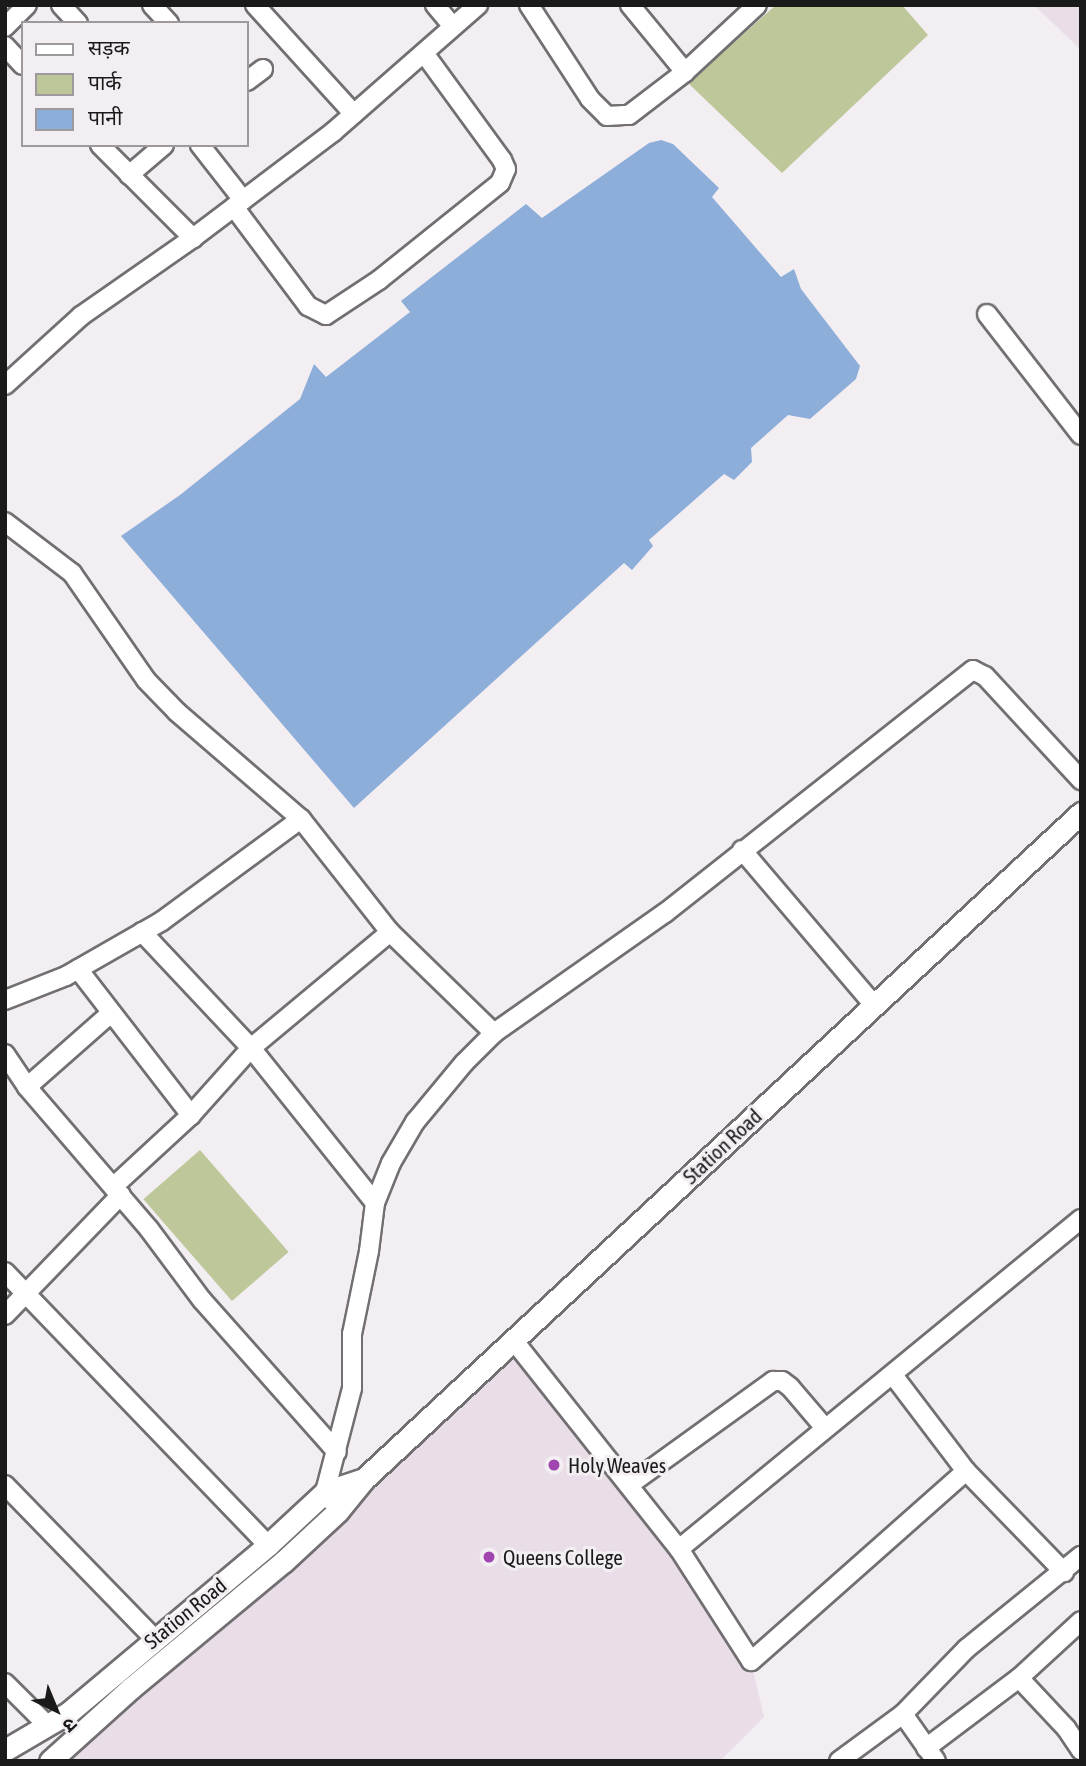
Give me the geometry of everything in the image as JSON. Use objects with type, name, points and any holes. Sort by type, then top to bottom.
[{"type":"street","points":[[5,27],[27,5]]},
{"type":"street","points":[[61,5],[76,21]]},
{"type":"street","points":[[152,5],[167,21]]},
{"type":"street","points":[[255,5],[355,114]]},
{"type":"street","points":[[435,5],[452,25]]},
{"type":"street","points":[[5,385],[81,316],[192,238],[355,114],[452,25],[478,5]]},
{"type":"street","points":[[529,5],[590,99],[607,116],[629,115],[685,72],[757,5]]},
{"type":"street","points":[[630,5],[685,72]]},
{"type":"street","points":[[5,47],[21,63]]},
{"type":"street","points":[[201,147],[308,306],[326,315],[379,279],[500,183],[506,169],[424,53]]},
{"type":"street","points":[[248,80],[263,69]]},
{"type":"street","points":[[102,147],[192,238]]},
{"type":"street","points":[[129,175],[162,147]]},
{"type":"street","points":[[987,314],[1081,435]]},
{"type":"street","points":[[5,522],[72,573],[146,680],[177,712],[301,819],[390,932],[494,1033]]},
{"type":"street","points":[[338,1511],[325,1492],[352,1388],[352,1334],[369,1251],[375,1203],[391,1163],[415,1122],[464,1063],[494,1033],[665,913],[973,670],[985,677],[1081,780]]},
{"type":"street","name":"Station Road","points":[[50,1761],[131,1688],[283,1562],[338,1511],[364,1479],[1081,813]]},
{"type":"street","points":[[5,1000],[78,969],[142,932],[301,819]]},
{"type":"street","points":[[742,850],[873,1004]]},
{"type":"street","points":[[142,932],[251,1048],[375,1203]]},
{"type":"street","points":[[5,1315],[251,1048],[390,932]]},
{"type":"street","points":[[78,969],[191,1115]]},
{"type":"street","points":[[27,1087],[111,1013]]},
{"type":"street","points":[[5,1054],[27,1087],[117,1191],[202,1300],[337,1452]]},
{"type":"street","points":[[680,1549],[1081,1219]]},
{"type":"street","points":[[5,1272],[268,1545]]},
{"type":"street","points":[[514,1341],[680,1549],[751,1661],[966,1471]]},
{"type":"street","points":[[893,1375],[966,1471],[1064,1572]]},
{"type":"street","points":[[629,1485],[773,1381],[782,1381],[790,1387],[825,1428]]},
{"type":"street","name":"Station Road","points":[[5,1750],[68,1713],[154,1638],[268,1545],[325,1492],[364,1479]]},
{"type":"street","points":[[5,1485],[154,1638]]},
{"type":"street","points":[[839,1761],[903,1714],[966,1649],[1081,1556]]},
{"type":"street","points":[[903,1714],[931,1754],[1081,1621]]},
{"type":"street","points":[[1019,1678],[1066,1728],[1081,1750]]},
{"type":"street","points":[[5,1684],[47,1725]]},
{"type":"street","points":[[1066,1728],[1081,1717]]},
{"type":"shaded area","points":[[1034,5],[1081,5],[1081,50]]},
{"type":"shaded area","name":"Queens College","points":[[514,1341],[751,1661],[764,1717],[720,1761],[71,1761],[286,1565]]},
{"type":"green space","points":[[776,5],[902,5],[928,35],[782,173],[688,83]]},
{"type":"green space","points":[[200,1150],[289,1252],[232,1301],[143,1199]]},
{"type":"water","points":[[661,140],[673,144],[719,188],[712,197],[781,277],[794,269],[801,289],[860,366],[856,379],[810,419],[788,415],[751,448],[752,462],[734,480],[724,474],[649,540],[653,546],[632,570],[624,563],[354,808],[121,536],[180,495],[300,399],[314,364],[326,377],[410,312],[401,301],[526,204],[542,218],[649,143]]},
{"type":"place","name":"Holy Weaves","points":[[554,1465]]},
{"type":"place","name":"Queens College","points":[[489,1557]]}]
